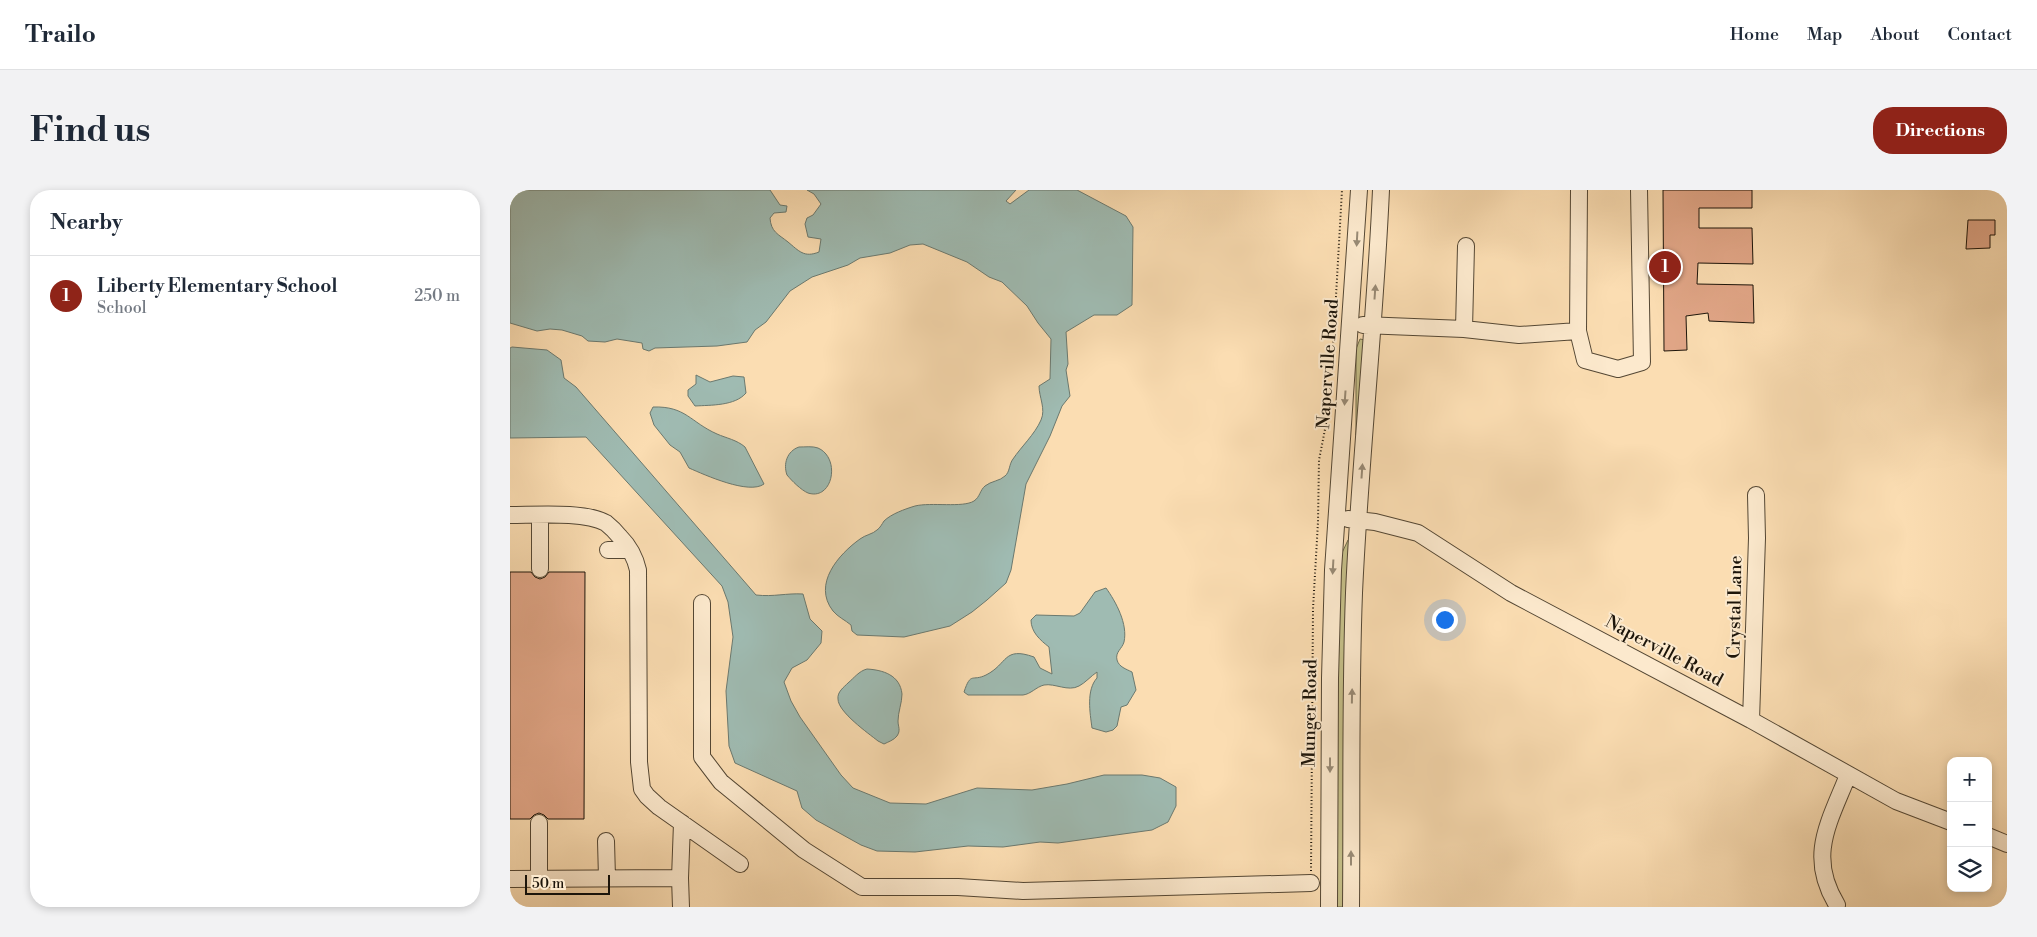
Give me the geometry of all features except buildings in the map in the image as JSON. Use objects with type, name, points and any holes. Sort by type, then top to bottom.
[{"type":"street","name":"Naperville Road","points":[[1359,190],[1336,519],[1375,522],[1418,533],[1511,594],[1752,720],[1896,801],[1947,820]]},
{"type":"street","points":[[1351,907],[1353,635],[1358,520],[1381,190]]},
{"type":"street","points":[[1579,190],[1578,331],[1585,360],[1618,369],[1642,362],[1639,190]]},
{"type":"street","points":[[1464,330],[1466,246]]},
{"type":"street","points":[[1351,324],[1520,335],[1578,331]]},
{"type":"street","name":"Crystal Lane","points":[[1752,720],[1757,538],[1756,495]]},
{"type":"street","points":[[510,515],[581,516],[597,519],[607,524],[636,558],[638,570],[639,762],[642,789],[659,807],[740,864]]},
{"type":"street","points":[[540,515],[540,569]]},
{"type":"street","name":"Munger Road","points":[[1329,907],[1330,678],[1336,519]]},
{"type":"street","points":[[608,550],[630,550]]},
{"type":"street","points":[[702,603],[702,756],[720,782],[796,844],[862,887],[958,887],[1023,891],[1311,883]]},
{"type":"street","points":[[1837,905],[1825,882],[1821,860],[1829,825],[1848,775]]},
{"type":"street","points":[[539,823],[539,878]]},
{"type":"street","points":[[681,907],[682,823]]},
{"type":"street","points":[[1992,838],[2007,844]]},
{"type":"street","points":[[606,841],[607,878]]},
{"type":"street","points":[[510,878],[680,878]]},
{"type":"shaded area","points":[[1360,339],[1365,340],[1356,435],[1356,349]]},
{"type":"shaded area","points":[[1348,540],[1350,540],[1344,907],[1336,907],[1337,717],[1341,555]]},
{"type":"water","points":[[510,190],[770,190],[780,205],[787,206],[786,212],[774,213],[770,218],[773,230],[799,251],[806,254],[819,252],[821,239],[808,237],[805,224],[807,218],[813,215],[821,204],[814,194],[807,190],[1016,190],[1006,201],[1010,204],[1029,190],[1077,190],[1126,216],[1133,227],[1132,305],[1117,315],[1094,315],[1066,332],[1068,364],[1066,370],[1070,396],[1062,406],[1050,436],[1026,484],[1011,570],[1006,583],[972,612],[950,626],[904,637],[857,635],[852,631],[851,625],[833,611],[827,601],[825,590],[831,570],[844,553],[852,545],[880,527],[890,516],[915,506],[962,504],[969,503],[978,498],[985,486],[1003,478],[1007,474],[1013,459],[1038,425],[1043,412],[1039,386],[1050,379],[1051,339],[1027,306],[1002,282],[989,277],[967,262],[923,244],[910,245],[890,253],[860,258],[848,265],[812,277],[790,291],[766,322],[755,330],[747,342],[717,346],[655,348],[649,351],[643,349],[642,343],[617,339],[605,342],[588,341],[582,336],[562,330],[537,331],[510,323]]},
{"type":"water","points":[[510,348],[547,350],[561,360],[564,378],[576,387],[756,595],[803,594],[810,619],[822,631],[821,643],[807,660],[792,668],[784,682],[791,701],[800,717],[841,775],[853,788],[890,803],[926,804],[977,788],[1032,790],[1104,775],[1142,775],[1160,778],[1176,787],[1176,806],[1168,822],[1152,830],[1058,843],[1040,842],[1003,847],[968,846],[915,852],[877,851],[861,845],[816,820],[802,808],[797,791],[735,763],[729,746],[726,691],[733,637],[728,602],[722,586],[586,437],[510,438]]},
{"type":"water","points":[[696,375],[710,382],[733,376],[744,377],[746,393],[729,403],[695,406],[688,396],[688,390],[696,384]]},
{"type":"water","points":[[653,407],[664,407],[681,412],[717,434],[745,447],[764,484],[757,487],[738,486],[689,468],[680,452],[670,445],[654,425],[650,413]]},
{"type":"water","points":[[799,447],[818,448],[830,460],[832,469],[828,485],[817,494],[808,493],[800,488],[787,475],[787,458]]},
{"type":"water","points":[[1106,588],[1114,600],[1123,621],[1124,642],[1118,653],[1117,660],[1121,666],[1132,672],[1136,690],[1127,705],[1121,707],[1117,726],[1113,730],[1106,732],[1092,728],[1090,695],[1097,678],[1097,672],[1075,688],[1044,685],[1023,695],[968,695],[964,692],[970,679],[981,677],[993,671],[1011,655],[1024,654],[1034,657],[1040,668],[1052,674],[1049,647],[1034,632],[1031,620],[1036,615],[1074,616],[1080,613],[1095,592]]},
{"type":"water","points":[[867,669],[885,672],[898,682],[901,688],[902,694],[898,718],[899,732],[894,739],[884,744],[854,722],[839,704],[839,694],[843,688],[859,673]]},
{"type":"place","name":"Liberty Elementary School","points":[[1665,267]]}]
